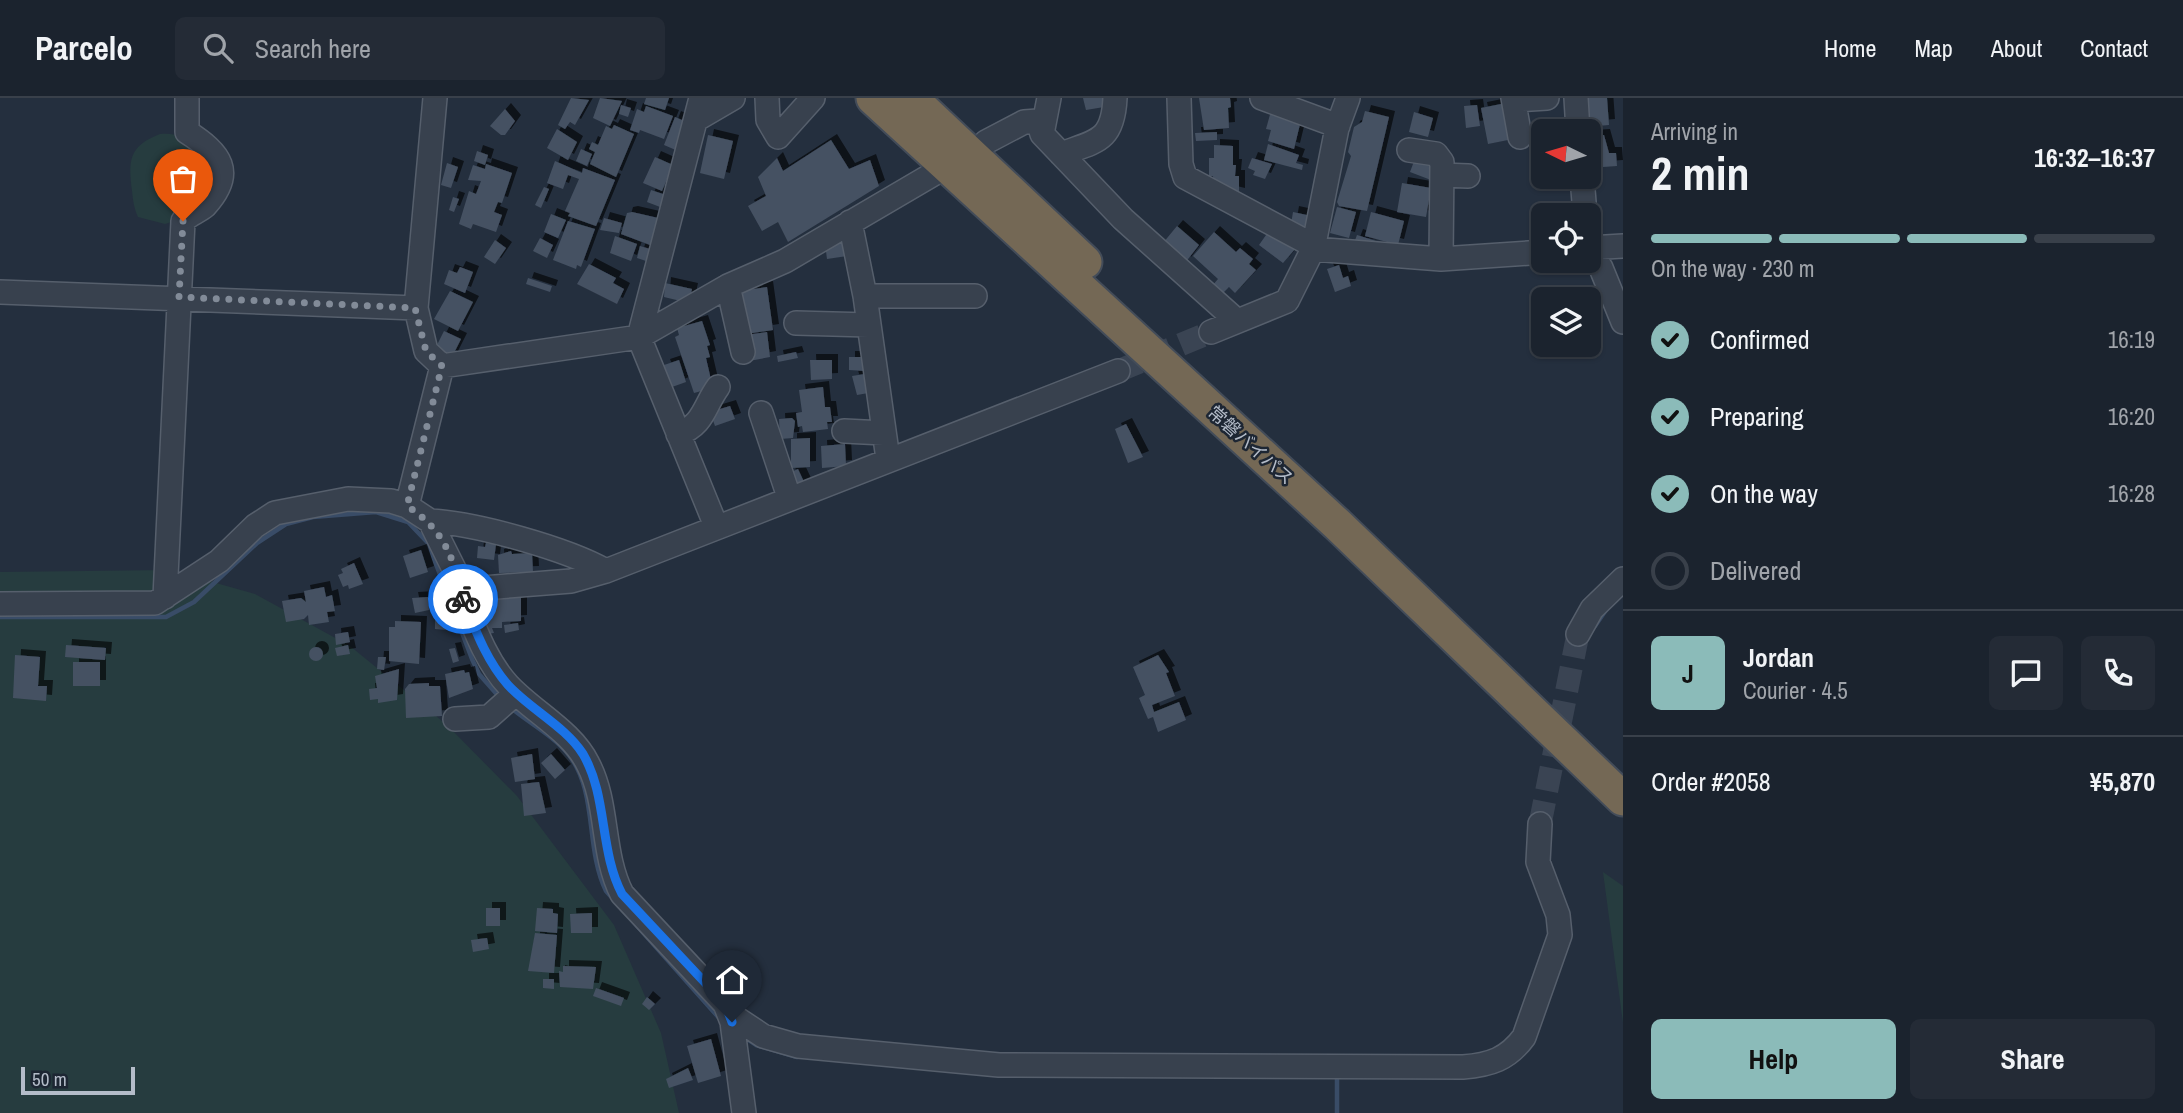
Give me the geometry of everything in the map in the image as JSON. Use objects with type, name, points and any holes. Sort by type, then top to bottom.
[{"type":"highway","name":"常磐バイパス","points":[[873,98],[1338,524],[1623,799]]},
{"type":"highway","name":"常磐バイパス","points":[[911,98],[1623,773]]},
{"type":"street","points":[[165,597],[183,221],[203,208],[215,192],[222,174],[219,159],[206,144],[187,132],[187,98]]},
{"type":"street","points":[[435,98],[415,308],[426,351],[442,366]]},
{"type":"street","points":[[716,526],[639,337],[699,109],[733,98]]},
{"type":"street","points":[[766,98],[768,120],[778,136],[813,98]]},
{"type":"street","points":[[1042,134],[1049,98]]},
{"type":"street","points":[[1061,154],[1103,138],[1112,122],[1115,98]]},
{"type":"street","points":[[1179,98],[1181,164],[1185,177],[1314,248],[1441,259],[1531,252]]},
{"type":"street","points":[[1262,98],[1338,126]]},
{"type":"street","points":[[1211,332],[1287,301],[1314,248],[1338,126],[1348,98]]},
{"type":"street","points":[[1520,137],[1514,99],[1547,98]]},
{"type":"street","points":[[1564,98],[1576,98],[1577,119]]},
{"type":"street","points":[[986,142],[1024,122],[1038,121],[1042,134],[1123,219],[1236,320]]},
{"type":"street","points":[[1409,150],[1440,157],[1441,259]]},
{"type":"street","points":[[442,366],[639,337],[727,286],[785,261],[935,173]]},
{"type":"street","points":[[1442,175],[1468,176]]},
{"type":"street","points":[[850,222],[865,296],[888,459]]},
{"type":"street","points":[[1601,248],[1623,246]]},
{"type":"street","points":[[1601,268],[1623,322]]},
{"type":"street","points":[[727,286],[743,352]]},
{"type":"street","points":[[0,292],[415,308]]},
{"type":"street","points":[[865,296],[975,296]]},
{"type":"street","points":[[796,323],[869,325]]},
{"type":"street","points":[[407,506],[442,366]]},
{"type":"street","points":[[459,590],[571,581],[606,571],[789,497],[1118,371]]},
{"type":"street","points":[[678,433],[692,429],[700,422],[719,387]]},
{"type":"street","points":[[761,413],[789,497]]},
{"type":"street","points":[[844,431],[884,433]]},
{"type":"street","points":[[0,604],[155,603],[219,561],[255,526],[275,513],[348,499],[391,501],[407,506],[430,521],[459,579],[459,590],[510,699],[581,751],[590,766],[599,796],[611,873],[622,894],[725,1004],[732,1024],[744,1113]]},
{"type":"street","points":[[430,521],[454,522],[571,555],[606,571]]},
{"type":"street","points":[[1578,634],[1592,609],[1623,579]]},
{"type":"street","points":[[455,719],[482,720],[510,699]]},
{"type":"street","points":[[732,1024],[798,1046],[999,1065],[1478,1066],[1505,1057],[1524,1037],[1559,946],[1561,924],[1538,862],[1540,824]]},
{"type":"green space","points":[[160,134],[180,136],[195,146],[218,178],[174,221],[165,224],[138,217],[130,171],[136,149]]},
{"type":"green space","points":[[170,570],[255,594],[350,646],[447,725],[517,796],[614,925],[661,1033],[679,1113],[0,1113],[0,572]]},
{"type":"green space","points":[[1603,872],[1623,886],[1623,1023]]},
{"type":"building","points":[[571,98],[589,100],[575,125],[570,122],[565,129],[558,125]]},
{"type":"building","points":[[600,98],[622,101],[610,126],[593,118]]},
{"type":"building","points":[[646,98],[669,98],[665,110],[644,104]]},
{"type":"building","points":[[1083,98],[1109,98],[1110,106],[1086,110]]},
{"type":"building","points":[[1199,98],[1230,98],[1229,128],[1204,130]]},
{"type":"building","points":[[1584,98],[1607,98],[1609,125],[1601,126],[1601,119],[1585,119]]},
{"type":"building","points":[[1506,103],[1513,139],[1488,144],[1481,108]]},
{"type":"building","points":[[621,105],[631,108],[628,117],[619,114]]},
{"type":"building","points":[[1477,105],[1480,126],[1466,128],[1464,106]]},
{"type":"building","points":[[646,106],[673,116],[664,139],[640,130],[639,133],[630,130],[637,109],[644,112]]},
{"type":"building","points":[[505,109],[515,121],[505,135],[501,135],[490,126]]},
{"type":"building","points":[[1271,111],[1301,120],[1294,149],[1268,141],[1271,130],[1266,129]]},
{"type":"building","points":[[1365,111],[1389,117],[1367,211],[1339,206],[1337,202],[1351,156],[1348,152],[1354,127],[1362,122]]},
{"type":"building","points":[[1414,112],[1433,118],[1428,137],[1409,132]]},
{"type":"building","points":[[675,117],[689,123],[678,151],[664,145]]},
{"type":"building","points":[[614,125],[634,134],[616,177],[590,164],[595,152],[589,149],[592,142],[598,145],[606,126],[612,129]]},
{"type":"building","points":[[557,129],[577,142],[568,160],[547,148]]},
{"type":"building","points":[[1217,132],[1217,140],[1196,141],[1195,133]]},
{"type":"building","points":[[708,135],[733,141],[724,179],[700,173]]},
{"type":"building","points":[[1601,135],[1604,135],[1609,153],[1616,153],[1617,166],[1601,167]]},
{"type":"building","points":[[831,140],[849,169],[870,160],[879,186],[788,242],[778,222],[762,231],[748,206],[766,196],[758,177],[777,158],[783,171]]},
{"type":"building","points":[[1268,144],[1299,155],[1296,163],[1303,165],[1302,170],[1264,160]]},
{"type":"building","points":[[1214,145],[1233,146],[1233,165],[1236,165],[1235,176],[1239,176],[1239,194],[1214,188],[1213,176],[1209,176],[1209,158],[1214,158]]},
{"type":"building","points":[[581,149],[592,154],[587,166],[576,161]]},
{"type":"building","points":[[477,151],[488,155],[485,165],[474,161]]},
{"type":"building","points":[[1416,156],[1437,165],[1431,180],[1410,172]]},
{"type":"building","points":[[655,157],[673,165],[662,191],[643,183]]},
{"type":"building","points":[[1252,158],[1272,164],[1265,179],[1253,175],[1255,171],[1248,168]]},
{"type":"building","points":[[555,161],[582,173],[583,168],[615,180],[596,226],[568,216],[570,213],[565,211],[579,179],[568,175],[563,189],[547,183]]},
{"type":"building","points":[[447,163],[458,167],[451,188],[441,185]]},
{"type":"building","points":[[486,164],[512,173],[502,203],[498,202],[494,212],[502,215],[496,232],[473,224],[471,229],[459,224],[469,191],[476,194],[481,181],[468,180],[473,165],[485,169]]},
{"type":"building","points":[[1402,183],[1431,188],[1426,217],[1397,212]]},
{"type":"building","points":[[544,187],[549,189],[541,208],[535,205]]},
{"type":"building","points":[[651,190],[672,197],[668,210],[647,202]]},
{"type":"building","points":[[453,197],[459,199],[454,212],[449,210]]},
{"type":"building","points":[[1337,207],[1356,212],[1349,238],[1330,233]]},
{"type":"building","points":[[1293,212],[1316,217],[1314,227],[1305,225],[1303,232],[1290,230]]},
{"type":"building","points":[[1371,212],[1404,221],[1398,245],[1365,236]]},
{"type":"building","points":[[627,213],[667,220],[658,248],[621,234]]},
{"type":"building","points":[[551,214],[566,220],[558,238],[544,232]]},
{"type":"building","points":[[604,218],[622,223],[619,233],[600,230]]},
{"type":"building","points":[[568,221],[595,229],[581,267],[577,265],[576,269],[553,260]]},
{"type":"building","points":[[1177,226],[1199,245],[1185,263],[1163,243]]},
{"type":"building","points":[[1271,228],[1296,248],[1283,263],[1259,245]]},
{"type":"building","points":[[1214,232],[1236,252],[1240,248],[1253,259],[1249,264],[1256,270],[1235,293],[1229,287],[1222,294],[1212,286],[1218,279],[1193,256]]},
{"type":"building","points":[[1357,235],[1376,241],[1374,246],[1354,243]]},
{"type":"building","points":[[615,236],[637,244],[631,261],[610,253]]},
{"type":"building","points":[[540,238],[553,245],[547,258],[533,251]]},
{"type":"building","points":[[495,240],[506,248],[495,264],[484,257]]},
{"type":"building","points":[[845,241],[847,256],[827,259],[825,244]]},
{"type":"building","points":[[640,246],[650,249],[646,261],[637,258]]},
{"type":"building","points":[[589,264],[616,278],[613,283],[624,289],[617,304],[577,284]]},
{"type":"building","points":[[1339,265],[1343,278],[1348,276],[1351,286],[1335,292],[1327,269]]},
{"type":"building","points":[[460,267],[473,272],[465,293],[444,284],[449,270],[457,273]]},
{"type":"building","points":[[528,278],[552,286],[550,292],[526,284]]},
{"type":"building","points":[[665,283],[692,289],[689,303],[664,297]]},
{"type":"building","points":[[767,287],[773,330],[746,334],[740,291]]},
{"type":"building","points":[[450,291],[473,302],[458,331],[434,319]]},
{"type":"building","points":[[702,321],[710,345],[707,346],[710,357],[706,358],[712,384],[709,389],[694,393],[675,337],[679,335],[677,328]]},
{"type":"building","points":[[444,331],[461,339],[452,357],[435,349]]},
{"type":"building","points":[[767,332],[770,357],[749,361],[745,335]]},
{"type":"building","points":[[796,352],[798,358],[778,362],[777,356]]},
{"type":"building","points":[[849,357],[865,357],[865,371],[849,370]]},
{"type":"building","points":[[679,360],[686,382],[672,387],[664,365]]},
{"type":"building","points":[[810,360],[832,360],[832,379],[811,380]]},
{"type":"building","points":[[871,373],[874,392],[857,395],[852,376]]},
{"type":"building","points":[[823,387],[825,407],[830,407],[832,422],[827,422],[828,429],[803,432],[802,426],[798,427],[796,413],[802,412],[799,390]]},
{"type":"building","points":[[730,406],[735,419],[715,426],[710,412]]},
{"type":"building","points":[[792,418],[795,421],[793,438],[780,439],[779,419]]},
{"type":"building","points":[[1126,424],[1143,457],[1128,463],[1115,429]]},
{"type":"building","points":[[810,438],[810,467],[791,468],[791,439]]},
{"type":"building","points":[[845,444],[846,466],[822,468],[821,446]]},
{"type":"building","points":[[798,469],[805,484],[795,488],[789,473]]},
{"type":"building","points":[[486,543],[496,544],[494,560],[477,558],[478,546],[485,547]]},
{"type":"building","points":[[421,550],[428,572],[410,578],[403,556]]},
{"type":"building","points":[[511,551],[512,554],[532,553],[533,572],[499,573],[498,555]]},
{"type":"building","points":[[354,563],[363,584],[349,589],[348,585],[343,587],[338,575],[343,573],[341,569]]},
{"type":"building","points":[[324,587],[326,597],[332,595],[335,611],[327,612],[329,622],[309,625],[308,615],[304,619],[286,622],[282,601],[301,598],[306,602],[304,591]]},
{"type":"building","points":[[428,597],[429,610],[415,613],[412,598]]},
{"type":"building","points":[[494,597],[521,597],[521,621],[502,622],[502,628],[492,628],[494,633],[487,634],[477,601]]},
{"type":"building","points":[[435,611],[448,611],[447,630],[435,629]]},
{"type":"building","points":[[395,621],[421,622],[419,664],[389,661],[389,627],[395,627]]},
{"type":"building","points":[[518,623],[519,630],[505,633],[504,625]]},
{"type":"building","points":[[348,632],[350,642],[336,645],[335,634]]},
{"type":"building","points":[[66,645],[106,648],[105,660],[65,657]]},
{"type":"building","points":[[348,645],[350,654],[337,656],[335,648]]},
{"type":"building","points":[[316,647],[321,649],[321,659],[316,661],[311,659],[309,654],[311,649]]},
{"type":"building","points":[[455,648],[459,661],[453,663],[449,649]]},
{"type":"building","points":[[15,655],[40,657],[38,686],[47,686],[46,701],[13,698]]},
{"type":"building","points":[[1158,655],[1169,672],[1166,673],[1175,696],[1152,705],[1154,712],[1179,702],[1186,720],[1158,732],[1153,717],[1148,719],[1139,698],[1145,695],[1133,667]]},
{"type":"building","points":[[378,657],[386,657],[384,670],[377,669]]},
{"type":"building","points":[[73,662],[100,662],[100,686],[73,686]]},
{"type":"building","points":[[399,669],[397,700],[378,703],[378,699],[370,700],[369,689],[377,688],[375,676]]},
{"type":"building","points":[[464,670],[465,673],[469,672],[473,689],[449,698],[445,674]]},
{"type":"building","points":[[429,683],[429,686],[440,686],[442,716],[406,718],[405,689],[409,684]]},
{"type":"building","points":[[532,754],[535,779],[515,782],[511,758]]},
{"type":"building","points":[[551,754],[565,770],[555,779],[541,763]]},
{"type":"building","points":[[539,782],[546,813],[524,816],[521,784]]},
{"type":"building","points":[[486,908],[500,908],[500,926],[486,926]]},
{"type":"building","points":[[537,908],[553,909],[553,913],[558,914],[557,933],[535,931]]},
{"type":"building","points":[[592,913],[592,933],[571,933],[570,914]]},
{"type":"building","points":[[535,933],[557,935],[554,973],[528,971]]},
{"type":"building","points":[[487,938],[489,949],[473,952],[471,940]]},
{"type":"building","points":[[563,966],[596,967],[593,989],[560,987],[559,971],[563,972]]},
{"type":"building","points":[[543,979],[554,979],[554,989],[543,988]]},
{"type":"building","points":[[596,988],[624,998],[621,1006],[593,996]]},
{"type":"building","points":[[647,997],[655,1004],[649,1010],[642,1004]]},
{"type":"building","points":[[711,1039],[721,1076],[698,1083],[687,1046]]},
{"type":"building","points":[[688,1068],[693,1080],[669,1088],[666,1079]]},
{"type":"waterway","points":[[0,617],[166,617],[194,602],[257,543],[286,524],[313,517],[376,512],[408,522],[428,543],[479,674],[501,699]]},
{"type":"waterway","points":[[1595,626],[1606,610]]},
{"type":"waterway","points":[[510,707],[556,742],[569,755],[578,770],[588,803],[595,857],[606,891],[720,1019]]},
{"type":"waterway","points":[[741,1035],[756,1045],[797,1057]]},
{"type":"waterway","points":[[1337,1076],[1337,1113]]},
{"type":"tunnel","points":[[1118,371],[1211,332]]},
{"type":"tunnel","points":[[1540,824],[1578,634]]},
{"type":"way so far","points":[[183,221],[179,297],[415,308],[426,351],[442,366],[407,506],[430,521],[439,534],[459,579],[459,590],[463,599]]},
{"type":"route","points":[[463,599],[492,665],[508,685],[581,751],[590,766],[599,796],[611,873],[622,894],[635,911],[725,1004],[732,1022]]}]
